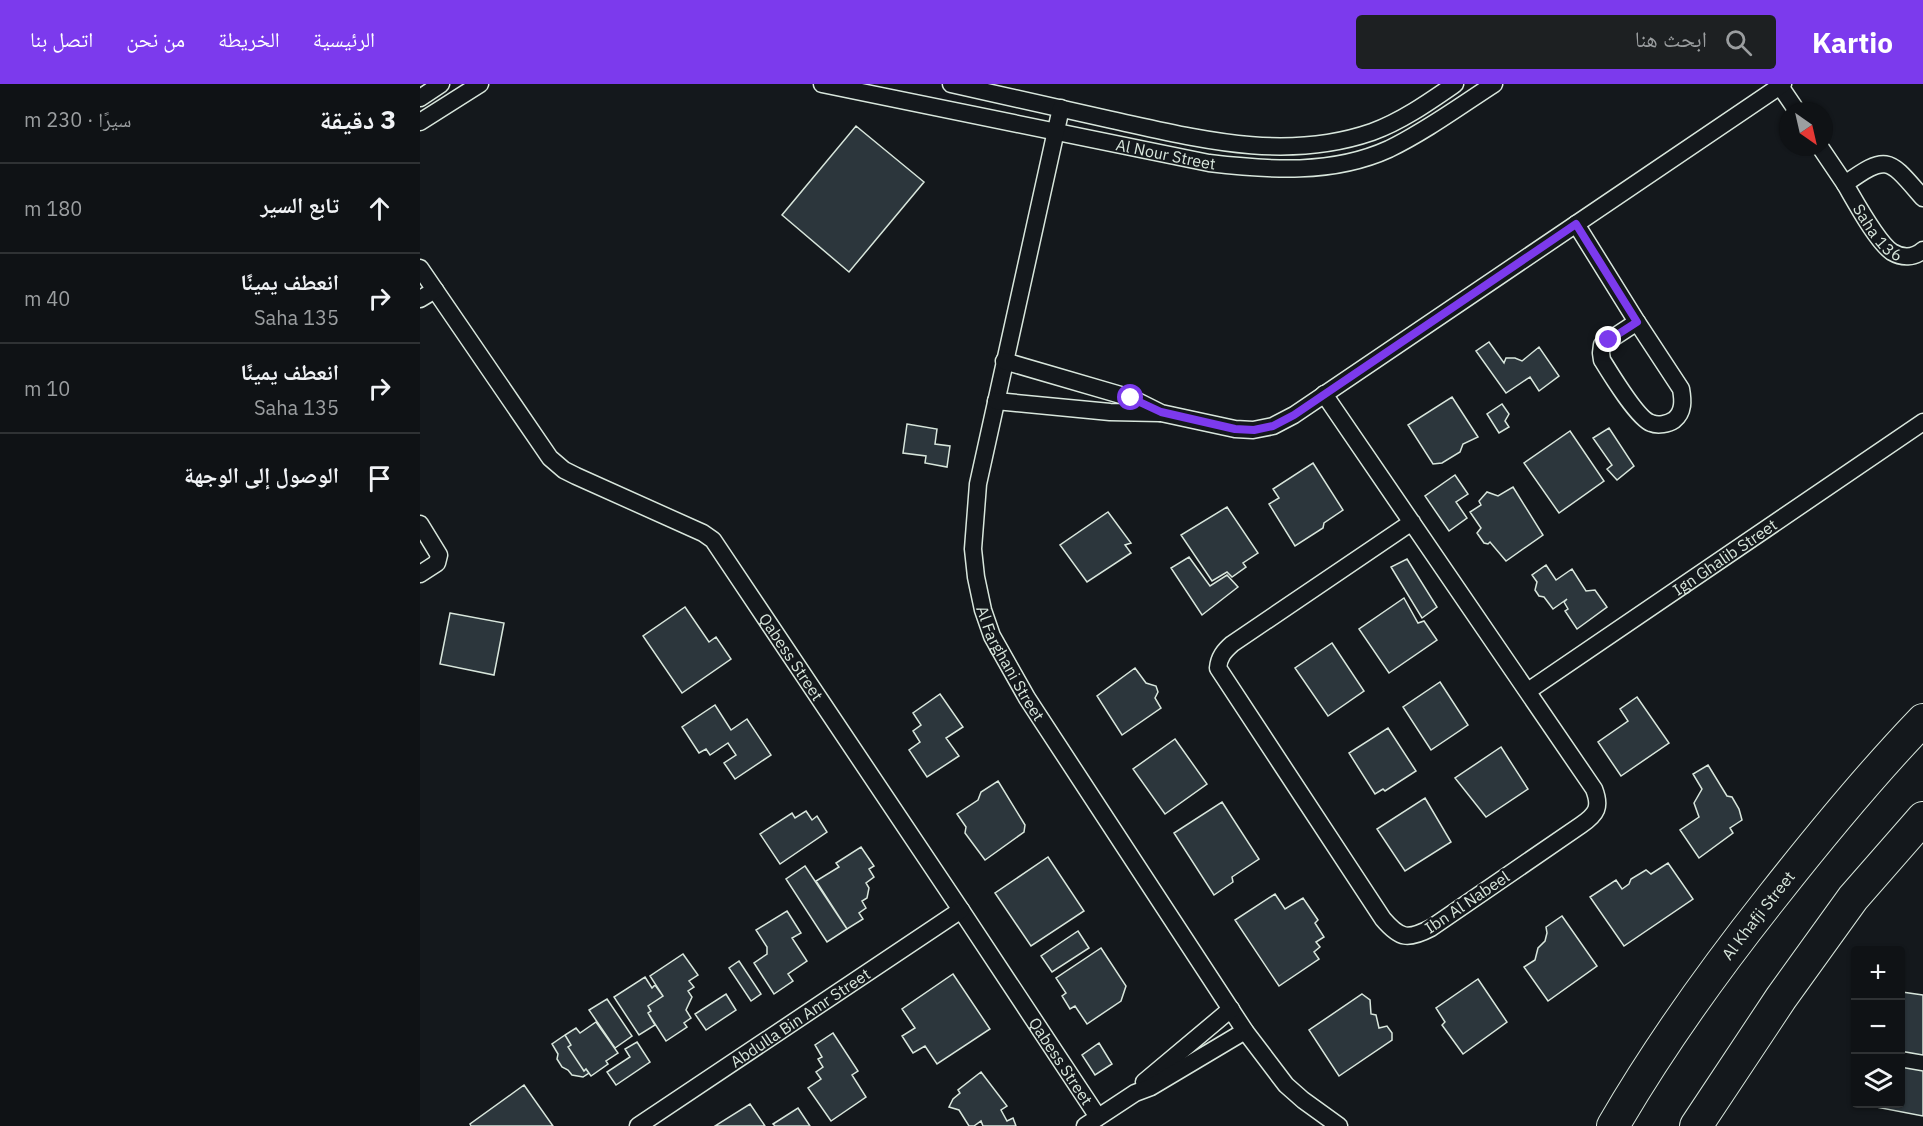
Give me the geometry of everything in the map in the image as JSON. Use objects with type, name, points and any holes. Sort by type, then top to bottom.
[{"type":"highway","name":"Al Khafji Street","points":[[1613,1126],[1646,1070],[1725,956],[1800,860],[1876,769],[1923,720]]},
{"type":"highway","points":[[1696,1126],[1781,998],[1853,898],[1923,818]]},
{"type":"highway","points":[[1637,1126],[1646,1070]]},
{"type":"street","points":[[420,98],[441,84]]},
{"type":"street","name":"Al Nour Street","points":[[822,84],[849,87],[1209,163],[1264,170],[1306,169],[1344,164],[1387,150],[1423,130],[1494,84]]},
{"type":"street","name":"Al Nour Street","points":[[951,84],[1213,141],[1266,147],[1303,147],[1373,132],[1414,112],[1455,84]]},
{"type":"street","points":[[420,122],[476,85]]},
{"type":"street","points":[[1004,361],[1131,398],[1161,412],[1235,429],[1254,430],[1273,426],[1324,394],[1781,85],[1791,102]]},
{"type":"street","name":"Al Farghani Street","points":[[1060,108],[1057,132],[978,484],[973,549],[980,599],[992,636],[1027,698],[1245,1031],[1286,1085],[1339,1126]]},
{"type":"street","name":"Saha 136","points":[[1826,156],[1883,244],[1892,252],[1905,257],[1918,254],[1923,250]]},
{"type":"street","name":"Saha 136","points":[[1845,184],[1868,168],[1878,164],[1887,164],[1897,169],[1923,198]]},
{"type":"street","points":[[1576,224],[1681,389],[1683,400],[1681,411],[1673,420],[1662,424],[1651,423],[1641,417],[1602,360],[1602,345],[1637,322]]},
{"type":"street","name":"Qabess Street","points":[[420,268],[550,458],[564,470],[703,533],[713,540],[961,910],[1091,1122]]},
{"type":"street","points":[[420,299],[435,290]]},
{"type":"street","name":"Ibn Al Nabeel","points":[[1324,394],[1412,522],[1528,691],[1594,789],[1598,800],[1597,809],[1591,818],[1581,825],[1431,928],[1415,936],[1402,936],[1391,929],[1383,919],[1218,668],[1224,651],[1232,644],[1412,522]]},
{"type":"street","points":[[996,401],[1110,412],[1161,412]]},
{"type":"street","name":"Ign Ghalib Street","points":[[1528,691],[1923,422]]},
{"type":"street","points":[[420,524],[438,551],[439,559],[420,574]]},
{"type":"street","name":"Abdulla Bin Amr Street","points":[[638,1126],[961,910]]},
{"type":"street","points":[[1135,1093],[1150,1076],[1231,1009]]},
{"type":"street","points":[[1091,1122],[1135,1093],[1151,1087],[1245,1031]]},
{"type":"building","points":[[856,126],[924,182],[849,272],[782,215]]},
{"type":"building","points":[[1489,342],[1504,363],[1506,358],[1522,361],[1539,347],[1559,376],[1539,391],[1530,377],[1506,393],[1476,351]]},
{"type":"building","points":[[1452,397],[1478,437],[1463,444],[1460,452],[1442,463],[1433,464],[1408,425]]},
{"type":"building","points":[[1502,404],[1509,414],[1505,421],[1509,427],[1499,433],[1487,414]]},
{"type":"building","points":[[907,424],[937,429],[935,444],[950,446],[947,467],[925,463],[926,456],[903,453]]},
{"type":"building","points":[[1609,428],[1634,466],[1617,480],[1607,469],[1612,465],[1593,438]]},
{"type":"building","points":[[1570,431],[1604,481],[1559,513],[1524,463]]},
{"type":"building","points":[[1313,463],[1343,510],[1324,523],[1323,528],[1295,546],[1269,504],[1279,498],[1273,489]]},
{"type":"building","points":[[1455,475],[1468,494],[1456,502],[1467,518],[1449,531],[1425,496]]},
{"type":"building","points":[[1513,487],[1543,535],[1506,561],[1490,542],[1484,543],[1477,533],[1481,528],[1470,512],[1481,505],[1479,501],[1487,492],[1498,496]]},
{"type":"building","points":[[1227,507],[1258,553],[1243,563],[1246,567],[1232,577],[1227,572],[1212,581],[1181,535]]},
{"type":"building","points":[[1108,512],[1131,543],[1125,545],[1131,553],[1087,582],[1060,545]]},
{"type":"building","points":[[1189,557],[1210,586],[1227,575],[1238,587],[1202,615],[1171,568]]},
{"type":"building","points":[[1407,559],[1437,607],[1422,618],[1391,567]]},
{"type":"building","points":[[1546,565],[1556,580],[1572,569],[1586,591],[1595,590],[1607,607],[1577,629],[1565,611],[1568,609],[1564,602],[1567,599],[1553,609],[1535,590],[1537,582],[1532,575]]},
{"type":"building","points":[[1404,598],[1418,623],[1424,621],[1437,640],[1389,673],[1359,629]]},
{"type":"building","points":[[685,607],[709,642],[716,637],[731,659],[682,693],[643,636]]},
{"type":"building","points":[[450,613],[504,623],[494,675],[440,664]]},
{"type":"building","points":[[1332,643],[1364,691],[1328,716],[1295,668]]},
{"type":"building","points":[[1135,668],[1146,683],[1156,686],[1158,692],[1155,698],[1161,708],[1122,735],[1097,696]]},
{"type":"building","points":[[1440,682],[1468,725],[1431,750],[1403,707]]},
{"type":"building","points":[[940,694],[963,727],[946,738],[959,756],[927,777],[909,750],[920,742],[913,731],[921,725],[913,713]]},
{"type":"building","points":[[1637,697],[1669,743],[1621,776],[1598,742],[1628,721],[1620,709]]},
{"type":"building","points":[[715,705],[731,730],[747,719],[771,755],[735,779],[724,763],[736,755],[728,743],[710,755],[706,749],[699,753],[682,727]]},
{"type":"building","points":[[1388,728],[1416,771],[1385,791],[1383,789],[1375,794],[1349,753]]},
{"type":"building","points":[[1175,739],[1207,784],[1165,814],[1133,769]]},
{"type":"building","points":[[1501,747],[1528,789],[1486,817],[1455,778]]},
{"type":"building","points":[[1708,765],[1727,796],[1732,797],[1742,820],[1730,828],[1733,833],[1699,858],[1680,830],[1699,817],[1694,803],[1702,789],[1693,774]]},
{"type":"building","points":[[998,781],[1025,825],[1024,832],[985,860],[965,833],[966,827],[957,814],[978,800],[981,792]]},
{"type":"building","points":[[1425,798],[1451,842],[1405,871],[1377,829]]},
{"type":"building","points":[[1222,802],[1259,859],[1232,877],[1233,882],[1214,895],[1174,833]]},
{"type":"building","points":[[806,811],[812,820],[817,816],[827,832],[780,864],[760,834],[792,813],[795,818]]},
{"type":"building","points":[[861,847],[874,866],[869,869],[874,877],[866,883],[869,888],[867,898],[862,901],[866,908],[859,913],[863,919],[847,929],[816,881],[839,867],[836,863]]},
{"type":"building","points":[[1048,857],[1084,911],[1031,946],[995,893]]},
{"type":"building","points":[[1668,863],[1693,899],[1624,946],[1590,897],[1616,880],[1622,889],[1629,884],[1631,879],[1646,870],[1651,874]]},
{"type":"building","points":[[805,866],[847,929],[827,942],[786,879]]},
{"type":"building","points":[[1275,894],[1285,909],[1303,898],[1318,920],[1315,923],[1324,937],[1316,942],[1320,947],[1314,952],[1319,959],[1279,986],[1235,920]]},
{"type":"building","points":[[787,911],[801,933],[792,938],[807,961],[788,974],[793,981],[774,994],[754,963],[767,954],[767,947],[756,930]]},
{"type":"building","points":[[1562,916],[1597,966],[1548,1001],[1524,967],[1535,960],[1538,948],[1545,941],[1546,927]]},
{"type":"building","points":[[1078,931],[1089,948],[1052,972],[1041,956]]},
{"type":"building","points":[[1101,948],[1126,986],[1121,1001],[1087,1024],[1075,1006],[1070,1009],[1062,996],[1066,993],[1056,978]]},
{"type":"building","points":[[683,954],[698,975],[689,981],[694,987],[688,991],[692,997],[686,1010],[691,1018],[684,1023],[687,1027],[666,1041],[648,1013],[651,1011],[648,1006],[663,996],[650,976]]},
{"type":"building","points":[[739,961],[761,994],[751,1001],[729,968]]},
{"type":"building","points":[[953,974],[990,1029],[937,1064],[925,1046],[913,1053],[902,1036],[915,1028],[902,1009]]},
{"type":"building","points":[[645,977],[652,988],[655,985],[663,996],[648,1006],[651,1011],[648,1013],[655,1025],[639,1035],[614,997]]},
{"type":"building","points":[[1478,979],[1507,1022],[1463,1054],[1442,1025],[1445,1022],[1436,1008]]},
{"type":"building","points":[[1905,992],[1923,995],[1923,1055],[1905,1052]]},
{"type":"building","points":[[726,994],[736,1010],[706,1030],[695,1014]]},
{"type":"building","points":[[1362,994],[1370,1000],[1371,1014],[1376,1015],[1379,1028],[1387,1026],[1392,1033],[1392,1040],[1339,1076],[1309,1030]]},
{"type":"building","points":[[607,999],[632,1036],[615,1048],[589,1010]]},
{"type":"building","points":[[596,1022],[618,1053],[606,1061],[608,1064],[591,1076],[586,1069],[584,1071],[568,1047],[571,1045],[565,1035],[576,1028],[580,1033]]},
{"type":"building","points":[[833,1033],[858,1071],[852,1075],[866,1097],[831,1121],[808,1088],[821,1079],[816,1072],[823,1067],[818,1059],[822,1057],[815,1045]]},
{"type":"building","points":[[565,1035],[571,1045],[568,1047],[584,1071],[586,1069],[589,1073],[583,1077],[572,1075],[562,1067],[557,1059],[558,1054],[552,1044]]},
{"type":"building","points":[[637,1042],[650,1062],[616,1085],[607,1072],[630,1057],[625,1049]]},
{"type":"building","points":[[1099,1043],[1112,1064],[1095,1075],[1082,1055]]},
{"type":"building","points":[[1905,1068],[1923,1071],[1923,1116],[1881,1108],[1905,1108]]},
{"type":"building","points":[[981,1072],[1007,1106],[1001,1110],[1007,1121],[1013,1118],[1016,1126],[983,1126],[981,1121],[974,1126],[969,1126],[959,1110],[949,1107],[960,1093],[958,1090]]},
{"type":"building","points":[[524,1085],[553,1126],[471,1126],[470,1124]]},
{"type":"building","points":[[750,1104],[765,1126],[715,1126]]},
{"type":"building","points":[[798,1108],[810,1126],[775,1126],[773,1124]]},
{"type":"route","points":[[1131,398],[1161,412],[1235,429],[1254,430],[1273,426],[1294,415],[1576,224],[1637,322],[1609,340]]}]
